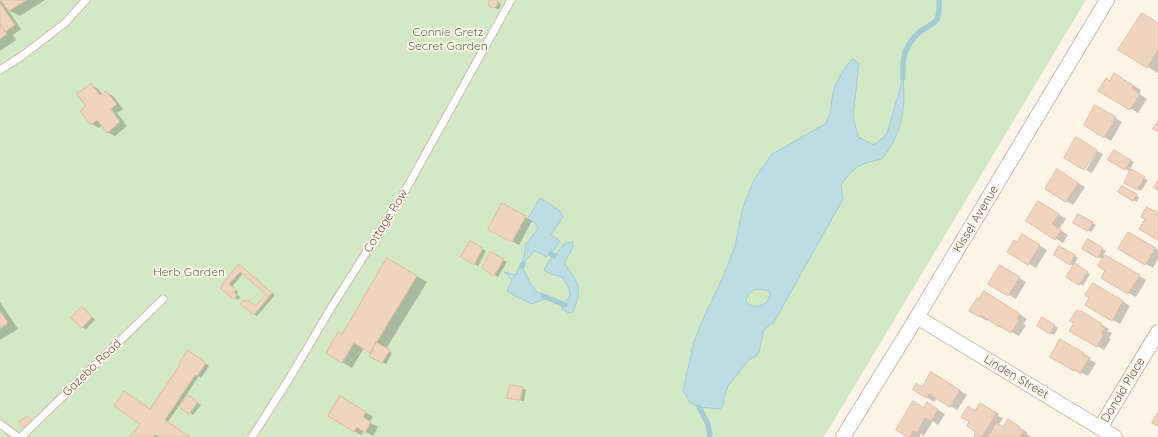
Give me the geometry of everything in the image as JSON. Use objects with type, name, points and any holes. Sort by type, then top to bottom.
[{"type":"street","name":"Kissel Avenue","points":[[843,437],[917,317],[1107,0]]},
{"type":"street","name":"Linden Street","points":[[917,317],[1115,437]]},
{"type":"street","name":"Donald Place","points":[[1100,428],[1158,332]]},
{"type":"lane","points":[[0,70],[22,56],[65,23],[86,0]]},
{"type":"lane","name":"Cottage Row","points":[[252,437],[405,191],[511,0]]},
{"type":"lane","name":"Gazebo Road","points":[[21,437],[163,299]]},
{"type":"lane","points":[[0,424],[18,437]]},
{"type":"green space","points":[[0,0],[1086,0],[824,437],[0,437]]},
{"type":"water","points":[[852,59],[859,63],[853,116],[858,137],[874,145],[887,134],[903,78],[904,94],[902,118],[894,140],[882,159],[868,162],[858,167],[841,185],[843,199],[774,322],[764,330],[759,352],[756,356],[750,359],[728,386],[723,406],[720,409],[699,407],[690,403],[683,390],[694,342],[735,246],[743,207],[754,180],[772,154],[825,124],[828,120],[836,84]],"holes":[[[757,289],[770,292],[769,297],[768,300],[762,305],[754,306],[746,302],[748,295],[752,291]]]},
{"type":"water","points":[[540,198],[559,210],[563,216],[551,235],[560,241],[554,250],[546,257],[534,251],[523,264],[522,262],[525,252],[525,245],[538,229],[535,223],[528,219]]},
{"type":"water","points":[[573,242],[572,249],[565,261],[565,264],[574,277],[579,292],[573,312],[569,313],[561,309],[570,296],[569,288],[562,277],[544,270],[564,244]]},
{"type":"water","points":[[522,266],[531,285],[538,293],[541,293],[545,299],[532,304],[507,291],[512,280],[504,272],[516,275],[519,267]]},
{"type":"building","points":[[1,0],[26,0],[9,11]]},
{"type":"building","points":[[490,0],[497,0],[498,3],[496,7],[493,8],[489,6],[488,3]]},
{"type":"building","points":[[0,3],[15,25],[5,32],[0,24]]},
{"type":"building","points":[[1142,13],[1158,23],[1158,50],[1147,68],[1118,50]]},
{"type":"building","points":[[0,24],[7,34],[0,39]]},
{"type":"building","points":[[1114,73],[1134,86],[1132,89],[1140,94],[1130,110],[1098,91],[1106,78],[1110,81]]},
{"type":"building","points":[[91,84],[100,95],[106,91],[117,104],[111,109],[120,122],[107,133],[97,120],[91,125],[80,111],[86,106],[77,94]]},
{"type":"building","points":[[1095,105],[1116,117],[1104,138],[1084,125]]},
{"type":"building","points":[[1158,121],[1158,131],[1153,129]]},
{"type":"building","points":[[1076,137],[1097,150],[1084,170],[1064,158]]},
{"type":"building","points":[[1114,150],[1131,160],[1125,170],[1108,160]]},
{"type":"building","points":[[1057,169],[1078,183],[1066,202],[1045,189]]},
{"type":"building","points":[[1131,169],[1145,177],[1137,190],[1124,183]]},
{"type":"building","points":[[1158,181],[1158,190],[1154,188]]},
{"type":"building","points":[[1122,186],[1137,194],[1133,201],[1118,192]]},
{"type":"building","points":[[1038,201],[1059,214],[1052,224],[1061,230],[1055,240],[1026,221]]},
{"type":"building","points":[[502,203],[526,216],[512,242],[488,230]]},
{"type":"building","points":[[1147,207],[1158,213],[1158,240],[1139,229],[1145,219],[1141,217]]},
{"type":"building","points":[[1078,214],[1093,222],[1088,231],[1073,223]]},
{"type":"building","points":[[1128,232],[1156,248],[1145,265],[1118,249]]},
{"type":"building","points":[[1022,234],[1040,245],[1028,265],[1007,252],[1014,240],[1017,242]]},
{"type":"building","points":[[1088,239],[1103,248],[1098,258],[1082,249]]},
{"type":"building","points":[[470,241],[483,248],[474,265],[461,257]]},
{"type":"building","points":[[1059,246],[1075,255],[1070,265],[1054,255]]},
{"type":"building","points":[[491,252],[504,259],[494,276],[482,268]]},
{"type":"building","points":[[1105,255],[1140,275],[1128,294],[1101,278],[1105,271],[1098,266]]},
{"type":"building","points":[[387,258],[417,276],[370,353],[354,343],[342,363],[326,353],[338,332],[342,334]]},
{"type":"building","points":[[1075,263],[1088,272],[1079,285],[1066,277]]},
{"type":"building","points":[[239,264],[272,293],[254,315],[240,304],[244,300],[246,302],[248,300],[255,306],[266,294],[240,272],[229,284],[236,290],[234,292],[237,295],[234,299],[221,289],[222,285]]},
{"type":"building","points":[[1000,265],[1020,277],[1008,296],[988,284]]},
{"type":"building","points":[[1093,283],[1123,301],[1112,321],[1085,305],[1089,298],[1085,295]]},
{"type":"building","points":[[984,291],[1020,314],[1017,319],[1019,321],[1011,333],[981,315],[980,317],[969,311],[977,298],[979,299]]},
{"type":"building","points":[[82,307],[92,317],[82,328],[71,318]]},
{"type":"building","points":[[1077,310],[1102,324],[1101,326],[1105,328],[1102,333],[1104,334],[1097,347],[1069,331],[1074,323],[1070,321]]},
{"type":"building","points":[[0,311],[8,323],[0,328]]},
{"type":"building","points":[[1042,317],[1055,325],[1050,334],[1037,326]]},
{"type":"building","points":[[1060,339],[1084,353],[1083,355],[1089,358],[1080,373],[1050,357]]},
{"type":"building","points":[[376,342],[390,350],[382,363],[370,357]]},
{"type":"building","points":[[188,350],[206,363],[197,376],[195,375],[165,420],[190,437],[159,437],[155,434],[153,437],[130,437],[140,424],[114,406],[124,391],[150,409],[180,365],[179,364]]},
{"type":"building","points":[[931,372],[960,390],[950,407],[929,394],[927,398],[913,390],[916,383],[922,387]]},
{"type":"building","points":[[510,385],[523,387],[520,400],[507,398]]},
{"type":"building","points":[[188,395],[198,402],[189,414],[179,407]]},
{"type":"building","points":[[340,396],[366,412],[363,417],[371,422],[365,433],[357,427],[354,432],[328,416]]},
{"type":"building","points":[[913,401],[924,408],[927,402],[938,409],[931,421],[925,418],[917,433],[913,431],[910,437],[908,437],[896,430]]},
{"type":"building","points":[[980,403],[996,413],[982,437],[975,437],[976,432],[967,426],[969,422],[961,417],[968,406],[975,411]]},
{"type":"building","points":[[1158,413],[1158,426],[1152,423]]},
{"type":"building","points":[[28,416],[35,423],[27,431],[19,422]]},
{"type":"building","points":[[1008,419],[1024,431],[1020,437],[988,437],[996,423],[1003,427]]},
{"type":"waterway","points":[[903,78],[903,60],[906,50],[916,35],[933,24],[937,19],[939,12],[939,0]]},
{"type":"waterway","points":[[543,296],[565,305]]},
{"type":"waterway","points":[[699,407],[708,424],[710,437]]},
{"type":"park label","name":"Connie Gretz Secret Garden","points":[[448,39]]},
{"type":"park label","name":"Herb Garden","points":[[189,272]]}]
